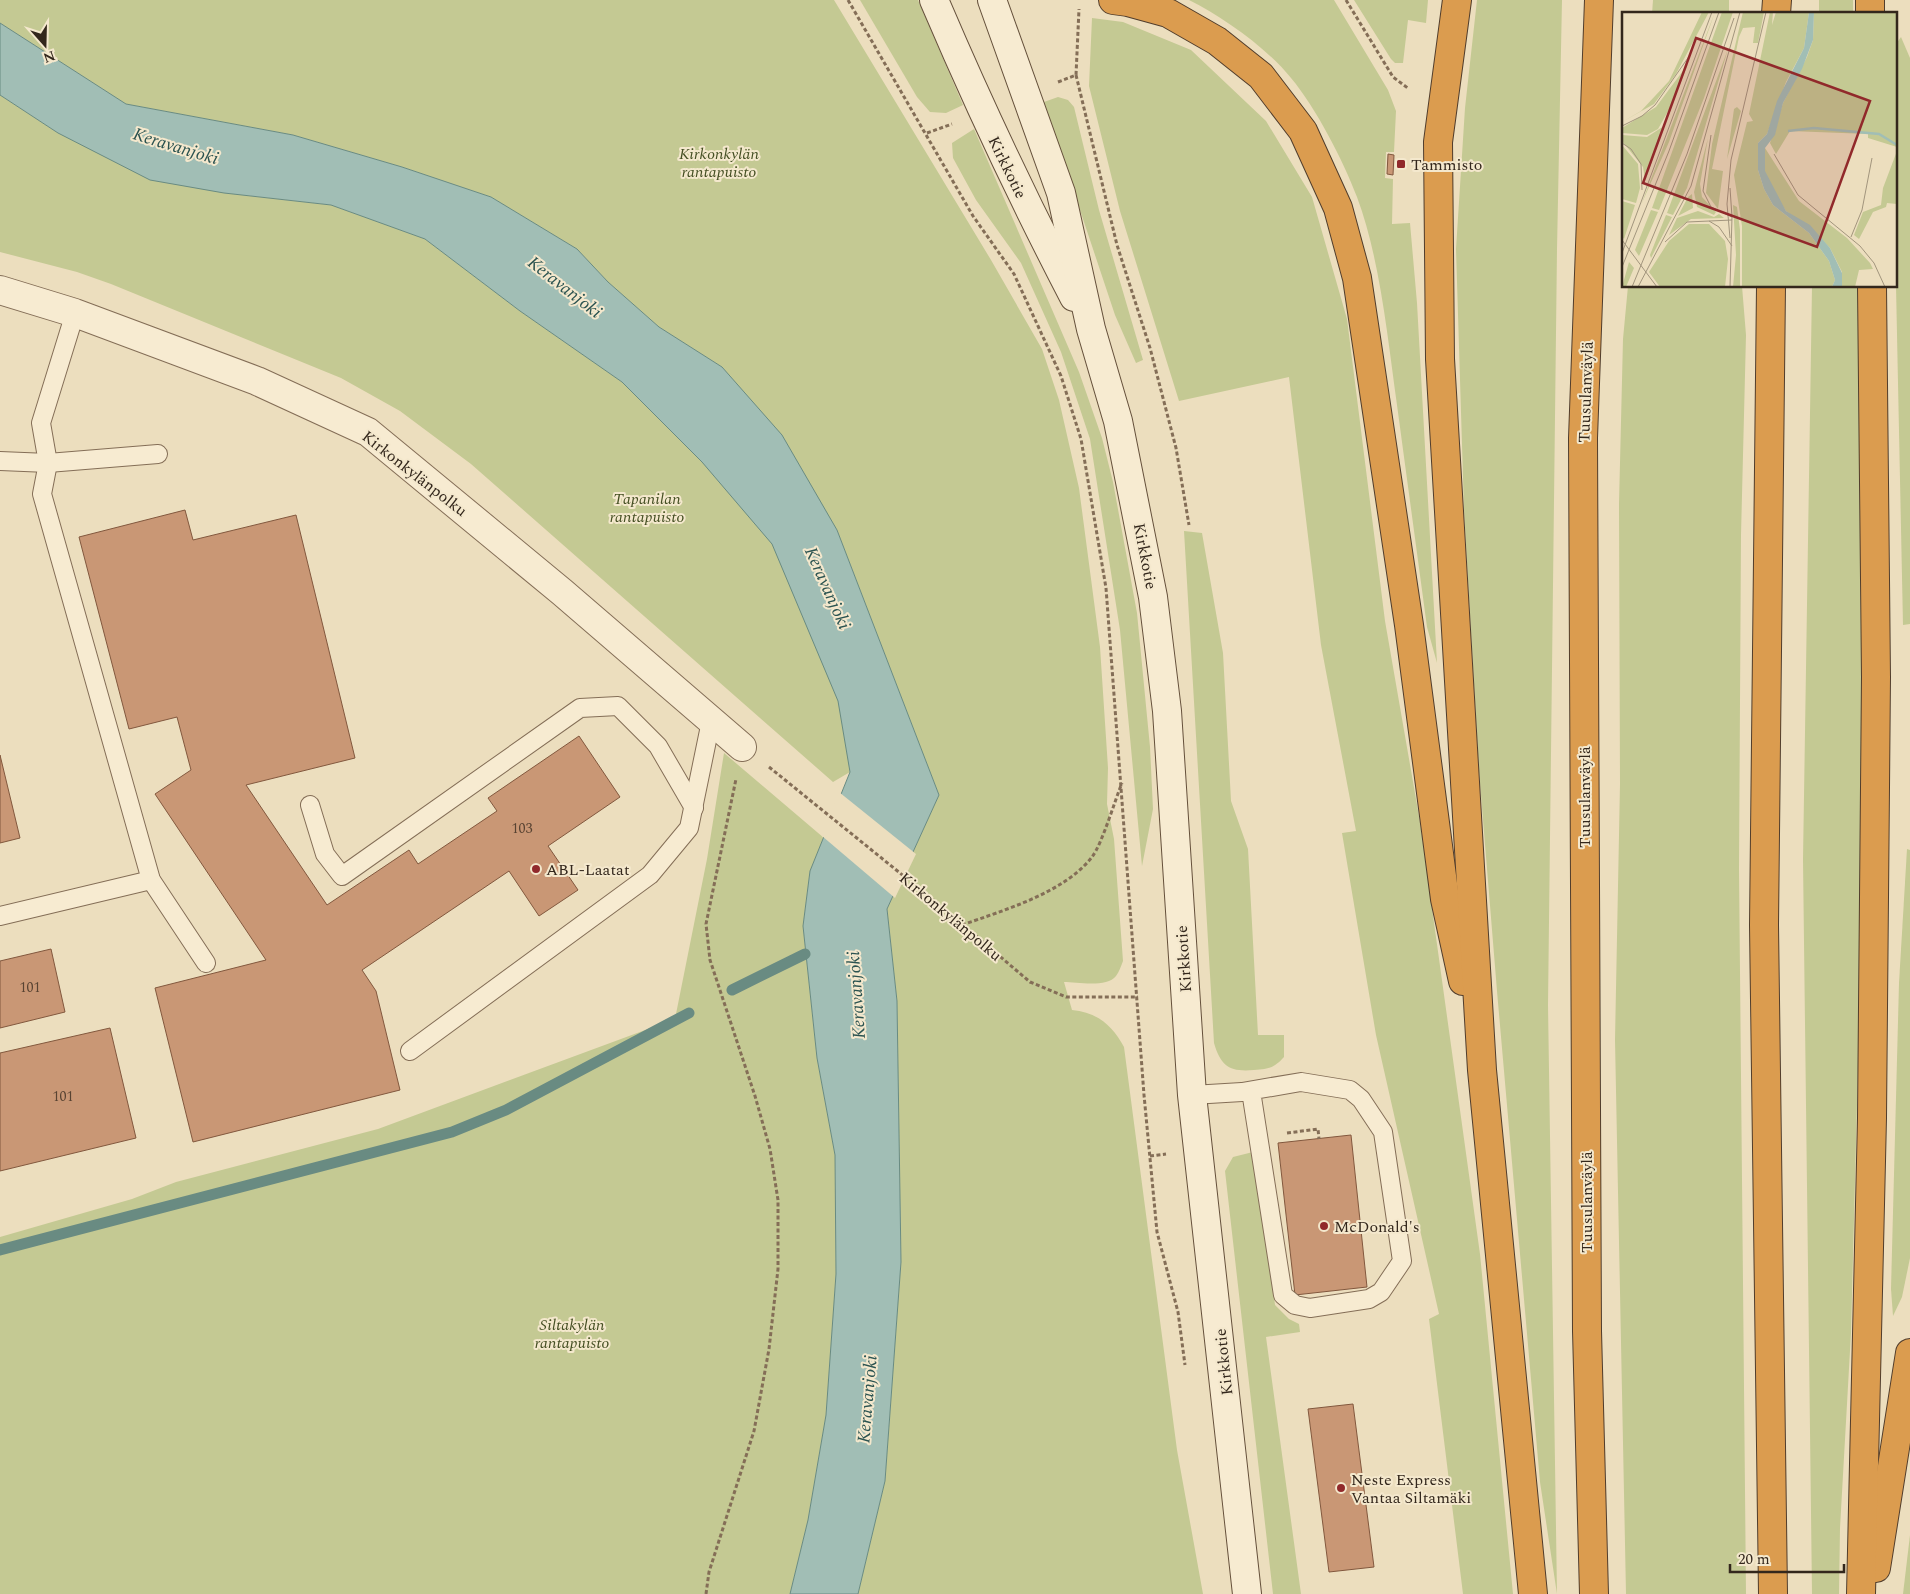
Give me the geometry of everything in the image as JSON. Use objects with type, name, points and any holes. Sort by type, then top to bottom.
[{"type":"highway","points":[[1113,0],[1128,2],[1168,13],[1217,41],[1261,76],[1303,131],[1338,208],[1357,278],[1382,434],[1446,899],[1482,1070]]},
{"type":"highway","points":[[1457,0],[1438,142],[1440,359],[1482,1070],[1533,1594]]},
{"type":"highway","name":"Tuusulanväylä","points":[[1594,1594],[1587,1331],[1583,438],[1599,0]]},
{"type":"highway","points":[[1771,288],[1764,925],[1773,1594]]},
{"type":"highway","points":[[1861,1594],[1873,1049],[1876,677],[1872,288]]},
{"type":"highway","points":[[1871,1594],[1910,1353]]},
{"type":"street","name":"Kirkkotie","points":[[934,0],[986,121],[1028,209],[1091,329]]},
{"type":"street","name":"Kirkkotie","points":[[992,0],[1061,193],[1091,329],[1118,421],[1154,597],[1167,711],[1192,1095],[1247,1594]]},
{"type":"street","name":"Kirkonkylänpolku","points":[[0,290],[75,313],[258,381],[368,432],[562,592],[742,747]]},
{"type":"lane","points":[[75,313],[41,423],[48,463],[42,494],[151,880],[206,963]]},
{"type":"lane","points":[[0,461],[48,463],[158,454]]},
{"type":"lane","points":[[310,805],[325,854],[342,876],[580,708],[618,706],[658,746],[694,808]]},
{"type":"lane","points":[[410,1051],[650,875],[689,828],[711,721]]},
{"type":"lane","points":[[0,916],[151,880]]},
{"type":"lane","points":[[1192,1095],[1251,1091],[1301,1082],[1350,1090],[1361,1099],[1383,1132],[1402,1261],[1381,1292],[1369,1299],[1310,1308],[1295,1305],[1283,1295],[1251,1091]]},
{"type":"path","points":[[848,0],[973,216],[1014,274],[1060,376],[1081,438],[1094,502],[1106,588],[1144,1095],[1157,1232],[1178,1312]]},
{"type":"path","points":[[1346,0],[1393,77],[1410,89]]},
{"type":"path","points":[[1076,75],[1117,245],[1150,348],[1176,448],[1189,525]]},
{"type":"path","points":[[706,1594],[709,1572],[754,1431],[769,1349],[778,1269],[778,1200],[770,1149],[755,1096],[710,960],[706,924],[742,747]]},
{"type":"path","name":"Kirkonkylänpolku","points":[[785,779],[942,907],[1030,982],[1066,997],[1138,997]]},
{"type":"path","points":[[962,925],[1004,910],[1066,882],[1093,856],[1122,782]]},
{"type":"green space","name":"Kirkonkylän rantapuisto","points":[[0,0],[834,0],[991,260],[1042,349],[1059,400],[1079,488],[1100,647],[1108,768],[1107,804],[1114,839],[1123,961],[1119,971],[1112,980],[1092,984],[1064,982],[1072,1010],[1081,1011],[1103,1021],[1120,1039],[1124,1047],[1177,1450],[1203,1594],[858,1594],[885,1481],[901,1262],[897,1001],[887,909],[939,795],[837,530],[722,367],[659,327],[608,282],[577,249],[491,197],[402,167],[293,135],[126,104],[0,23]]},
{"type":"green space","points":[[860,0],[918,0],[963,105],[946,113],[930,112],[917,97]]},
{"type":"green space","points":[[1189,0],[1334,0],[1388,90],[1396,111],[1394,152],[1386,152],[1385,178],[1393,179],[1392,224],[1410,223],[1417,303],[1437,663],[1427,627],[1382,300],[1372,246],[1357,197],[1328,135],[1310,104],[1291,78],[1270,56],[1244,34]]},
{"type":"green space","points":[[1354,0],[1428,0],[1426,23],[1408,20],[1403,63],[1395,63],[1391,59]]},
{"type":"green space","points":[[1477,0],[1562,0],[1557,249],[1548,1005],[1557,1594],[1540,1482],[1497,991],[1479,771],[1464,510],[1456,249],[1465,108]]},
{"type":"green space","points":[[1653,0],[1729,0],[1729,12],[1652,12]]},
{"type":"green space","points":[[1819,0],[1853,0],[1853,12],[1819,12]]},
{"type":"green space","points":[[1092,18],[1123,22],[1191,50],[1266,121],[1312,197],[1347,319],[1385,621],[1420,822],[1480,1254],[1513,1594],[1463,1594],[1429,1319],[1439,1314],[1376,1035],[1342,833],[1356,831],[1321,645],[1289,377],[1179,401],[1120,211],[1089,86]]},
{"type":"green space","points":[[1901,37],[1910,58],[1910,624],[1903,625],[1896,288],[1898,288],[1898,41]]},
{"type":"green space","name":"Tapanilan rantapuisto","points":[[0,95],[58,133],[244,195],[331,205],[425,239],[520,311],[622,382],[764,520],[844,700],[850,772],[833,782],[471,464],[400,411],[341,378],[111,284],[77,272],[0,252]]},
{"type":"green space","points":[[1058,97],[1068,100],[1074,107],[1099,210],[1143,360],[1136,363],[1115,315],[1044,102]]},
{"type":"green space","points":[[974,129],[1079,372],[1102,438],[1113,482],[1137,613],[1150,747],[1153,809],[1142,866],[1120,630],[1090,439],[1061,352],[1021,263],[976,200],[953,158],[952,143]]},
{"type":"green space","points":[[1628,288],[1742,288],[1746,335],[1741,535],[1739,869],[1746,1594],[1626,1594],[1615,1040],[1620,784],[1619,504],[1623,339]]},
{"type":"green space","points":[[1812,288],[1858,288],[1863,876],[1851,1333],[1840,1528],[1839,1594],[1812,1594],[1803,860]]},
{"type":"green space","points":[[1184,531],[1202,533],[1223,653],[1231,801],[1248,849],[1258,1035],[1284,1035],[1284,1057],[1274,1066],[1264,1069],[1233,1069],[1223,1063],[1214,1043]]},
{"type":"green space","name":"Siltakylän rantapuisto","points":[[724,753],[824,838],[810,871],[803,926],[817,1058],[835,1155],[836,1274],[826,1415],[808,1520],[790,1594],[0,1594],[0,1237],[132,1199],[176,1182],[378,1129],[675,1019],[707,859]]},
{"type":"green space","points":[[1907,849],[1910,850],[1910,1258],[1902,1297],[1893,1316],[1891,1289],[1899,983]]},
{"type":"green space","points":[[1253,1152],[1257,1160],[1275,1305],[1289,1319],[1299,1324],[1300,1332],[1266,1337],[1301,1594],[1273,1594],[1225,1171],[1233,1157]]},
{"type":"green space","points":[[1910,1535],[1910,1594],[1903,1594]]},
{"type":"water","name":"Keravanjoki","points":[[0,23],[126,104],[293,135],[402,167],[491,197],[577,249],[608,282],[659,327],[722,367],[782,435],[837,530],[939,795],[887,909],[897,1001],[901,1262],[885,1481],[858,1594],[790,1594],[808,1520],[826,1415],[836,1274],[835,1155],[817,1058],[803,926],[810,871],[850,772],[838,701],[772,544],[702,462],[622,382],[520,311],[425,239],[331,205],[224,193],[150,180],[58,133],[0,95]]},
{"type":"pier","points":[[839,792],[916,854],[895,898],[822,836]]},
{"type":"building","points":[[1388,154],[1394,155],[1393,175],[1387,174]]},
{"type":"building","points":[[185,510],[193,540],[296,515],[355,758],[246,785],[327,905],[409,850],[418,864],[497,811],[488,798],[579,736],[620,797],[548,846],[578,890],[539,916],[509,871],[362,970],[376,991],[400,1090],[193,1142],[155,988],[266,960],[155,794],[191,770],[177,717],[129,729],[79,537]]},
{"type":"building","points":[[0,755],[20,838],[0,843]]},
{"type":"building","points":[[51,949],[65,1012],[0,1028],[0,961]]},
{"type":"building","points":[[110,1028],[136,1138],[0,1171],[0,1053]]},
{"type":"building","name":"McDonald's","points":[[1351,1135],[1367,1287],[1295,1295],[1278,1143]]},
{"type":"building","name":"Neste Express Vantaa Siltamäki","points":[[1353,1404],[1374,1567],[1329,1572],[1308,1409]]},
{"type":"waterway","points":[[732,990],[805,954]]},
{"type":"waterway","points":[[0,1250],[452,1132],[506,1110],[689,1013]]},
{"type":"place","name":"Tammisto","points":[[1401,164]]},
{"type":"place","name":"ABL-Laatat","points":[[536,869]]},
{"type":"place","name":"McDonald's","points":[[1324,1226]]},
{"type":"place","name":"Neste Express Vantaa Siltamäki","points":[[1341,1488]]}]
